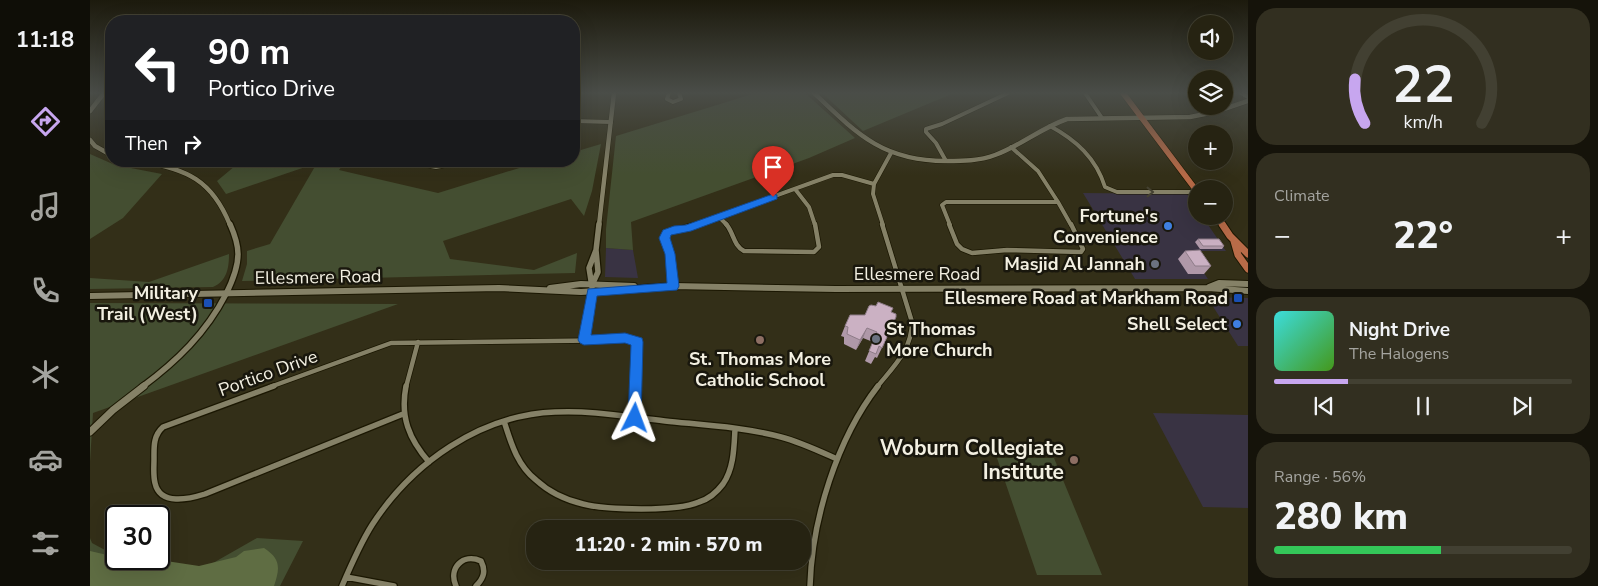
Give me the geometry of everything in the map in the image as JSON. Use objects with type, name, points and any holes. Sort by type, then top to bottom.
[{"type":"main road","points":[[1145,120],[1188,180]]},
{"type":"main road","points":[[1223,225],[1248,254]]},
{"type":"main road","points":[[1234,240],[1238,255],[1248,269]]},
{"type":"main road","name":"Ellesmere Road","points":[[1208,288],[1219,283],[1248,284]]},
{"type":"main road","name":"Ellesmere Road","points":[[90,296],[656,288],[673,286],[901,289],[1208,288],[1248,291]]},
{"type":"street","points":[[844,120],[866,140],[891,154],[915,159],[946,161],[986,158],[1064,120]]},
{"type":"street","points":[[946,161],[936,143],[926,132],[926,128],[950,120]]},
{"type":"street","points":[[580,121],[611,122],[596,250],[590,263],[588,277],[592,288]]},
{"type":"street","points":[[1050,126],[1077,142],[1103,180],[1105,187],[1117,192],[1188,191]]},
{"type":"street","points":[[90,140],[95,146],[105,152]]},
{"type":"street","points":[[1011,147],[1036,167],[1058,202],[1083,249],[1081,252],[1006,250],[972,253],[962,249],[957,244],[942,205],[950,202],[1058,202]]},
{"type":"street","points":[[810,586],[816,526],[837,459],[871,395],[911,342],[912,322],[872,194],[874,184],[891,154]]},
{"type":"street","points":[[90,432],[118,406],[188,350],[209,325],[226,294],[236,270],[238,253],[235,237],[222,206],[204,183],[186,172],[172,167]]},
{"type":"street","points":[[673,286],[672,264],[665,236],[670,231],[687,228],[833,175],[842,175],[874,184]]},
{"type":"street","points":[[719,217],[730,229],[737,247],[744,251],[814,252],[819,247],[819,243],[814,219],[807,202],[795,189]]},
{"type":"street","points":[[584,340],[592,288],[598,277],[599,262],[596,250]]},
{"type":"street","name":"Portico Drive","points":[[403,414],[347,434],[212,491],[185,500],[173,499],[163,495],[158,491],[154,482],[154,439],[157,432],[170,424],[382,345],[418,342],[625,338],[637,342],[635,418]]},
{"type":"street","points":[[418,342],[406,382],[403,414],[410,436],[422,455],[430,462]]},
{"type":"street","points":[[342,586],[363,542],[386,506],[430,462],[465,438],[504,421],[542,413],[568,412],[754,431],[783,437],[837,459]]},
{"type":"street","points":[[504,421],[513,450],[528,472],[538,481],[552,492],[572,500],[591,506],[607,507],[686,506],[699,502],[713,494],[723,484],[729,472],[735,429]]},
{"type":"street","points":[[452,585],[452,572],[455,567],[462,559],[472,557],[481,561],[485,570],[481,581],[476,586]]},
{"type":"street","points":[[346,578],[394,586]]},
{"type":"shaded area","points":[[1083,193],[1187,194],[1188,225],[1208,225],[1226,251],[1189,251],[1208,279],[1135,279]]},
{"type":"shaded area","points":[[606,248],[633,250],[638,278],[605,277]]},
{"type":"shaded area","points":[[1207,297],[1248,298],[1248,346],[1238,346]]},
{"type":"shaded area","points":[[1153,413],[1248,415],[1248,508],[1203,507]]},
{"type":"green space","points":[[667,120],[835,120],[855,138],[809,158],[631,222],[633,250],[606,248],[606,229],[616,136]]},
{"type":"green space","points":[[852,120],[889,120],[863,131]]},
{"type":"green space","points":[[601,144],[592,191],[584,216],[571,199],[443,241],[450,259],[534,270],[577,253],[575,273],[242,281],[247,264],[247,251],[270,244],[315,167],[341,167],[339,170],[438,193],[522,167],[580,167],[580,150]]},
{"type":"green space","points":[[90,154],[105,161],[105,167],[125,167],[162,174],[123,218],[90,239]]},
{"type":"green space","points":[[234,167],[305,167],[226,194],[217,181]]},
{"type":"green space","points":[[229,254],[226,274],[213,287],[90,289],[90,278],[149,282]]},
{"type":"green space","points":[[90,303],[398,304],[93,413],[90,462]]},
{"type":"green space","points":[[997,458],[1054,458],[1102,575],[1037,575]]},
{"type":"green space","points":[[90,538],[92,543],[105,550],[105,570],[168,570],[192,575],[257,538],[303,541],[280,586],[90,586]]},
{"type":"green space","points":[[264,548],[274,556],[278,569],[274,586],[90,586],[90,551],[105,554],[105,570],[170,570],[170,562],[199,566],[236,557],[244,551]]},
{"type":"building","points":[[1198,239],[1219,239],[1224,246],[1203,246]]},
{"type":"building","points":[[1200,250],[1211,266],[1195,266],[1185,251]]},
{"type":"building","name":"St Thomas More Church","points":[[878,302],[893,308],[891,312],[896,314],[896,317],[882,348],[879,346],[876,354],[869,351],[877,332],[867,328],[860,340],[847,334],[848,327],[845,326],[850,315],[865,315],[869,306],[876,306]]},
{"type":"place","name":"Fortune's Convenience","points":[[1168,226]]},
{"type":"place","name":"Masjid Al Jannah","points":[[1155,264]]},
{"type":"place","name":"Ellesmere Road at Markham Road","points":[[1238,298]]},
{"type":"place","name":"Military Trail (West)","points":[[208,303]]},
{"type":"place","name":"Shell Select","points":[[1237,324]]},
{"type":"place","name":"St Thomas More Church","points":[[876,339]]},
{"type":"place","name":"St. Thomas More Catholic School","points":[[760,340]]},
{"type":"place","name":"Woburn Collegiate Institute","points":[[1074,460]]},
{"type":"route","points":[[635,418],[637,342],[625,338],[584,340],[592,292],[673,286],[672,264],[665,238],[667,233],[687,228],[773,197]]}]
